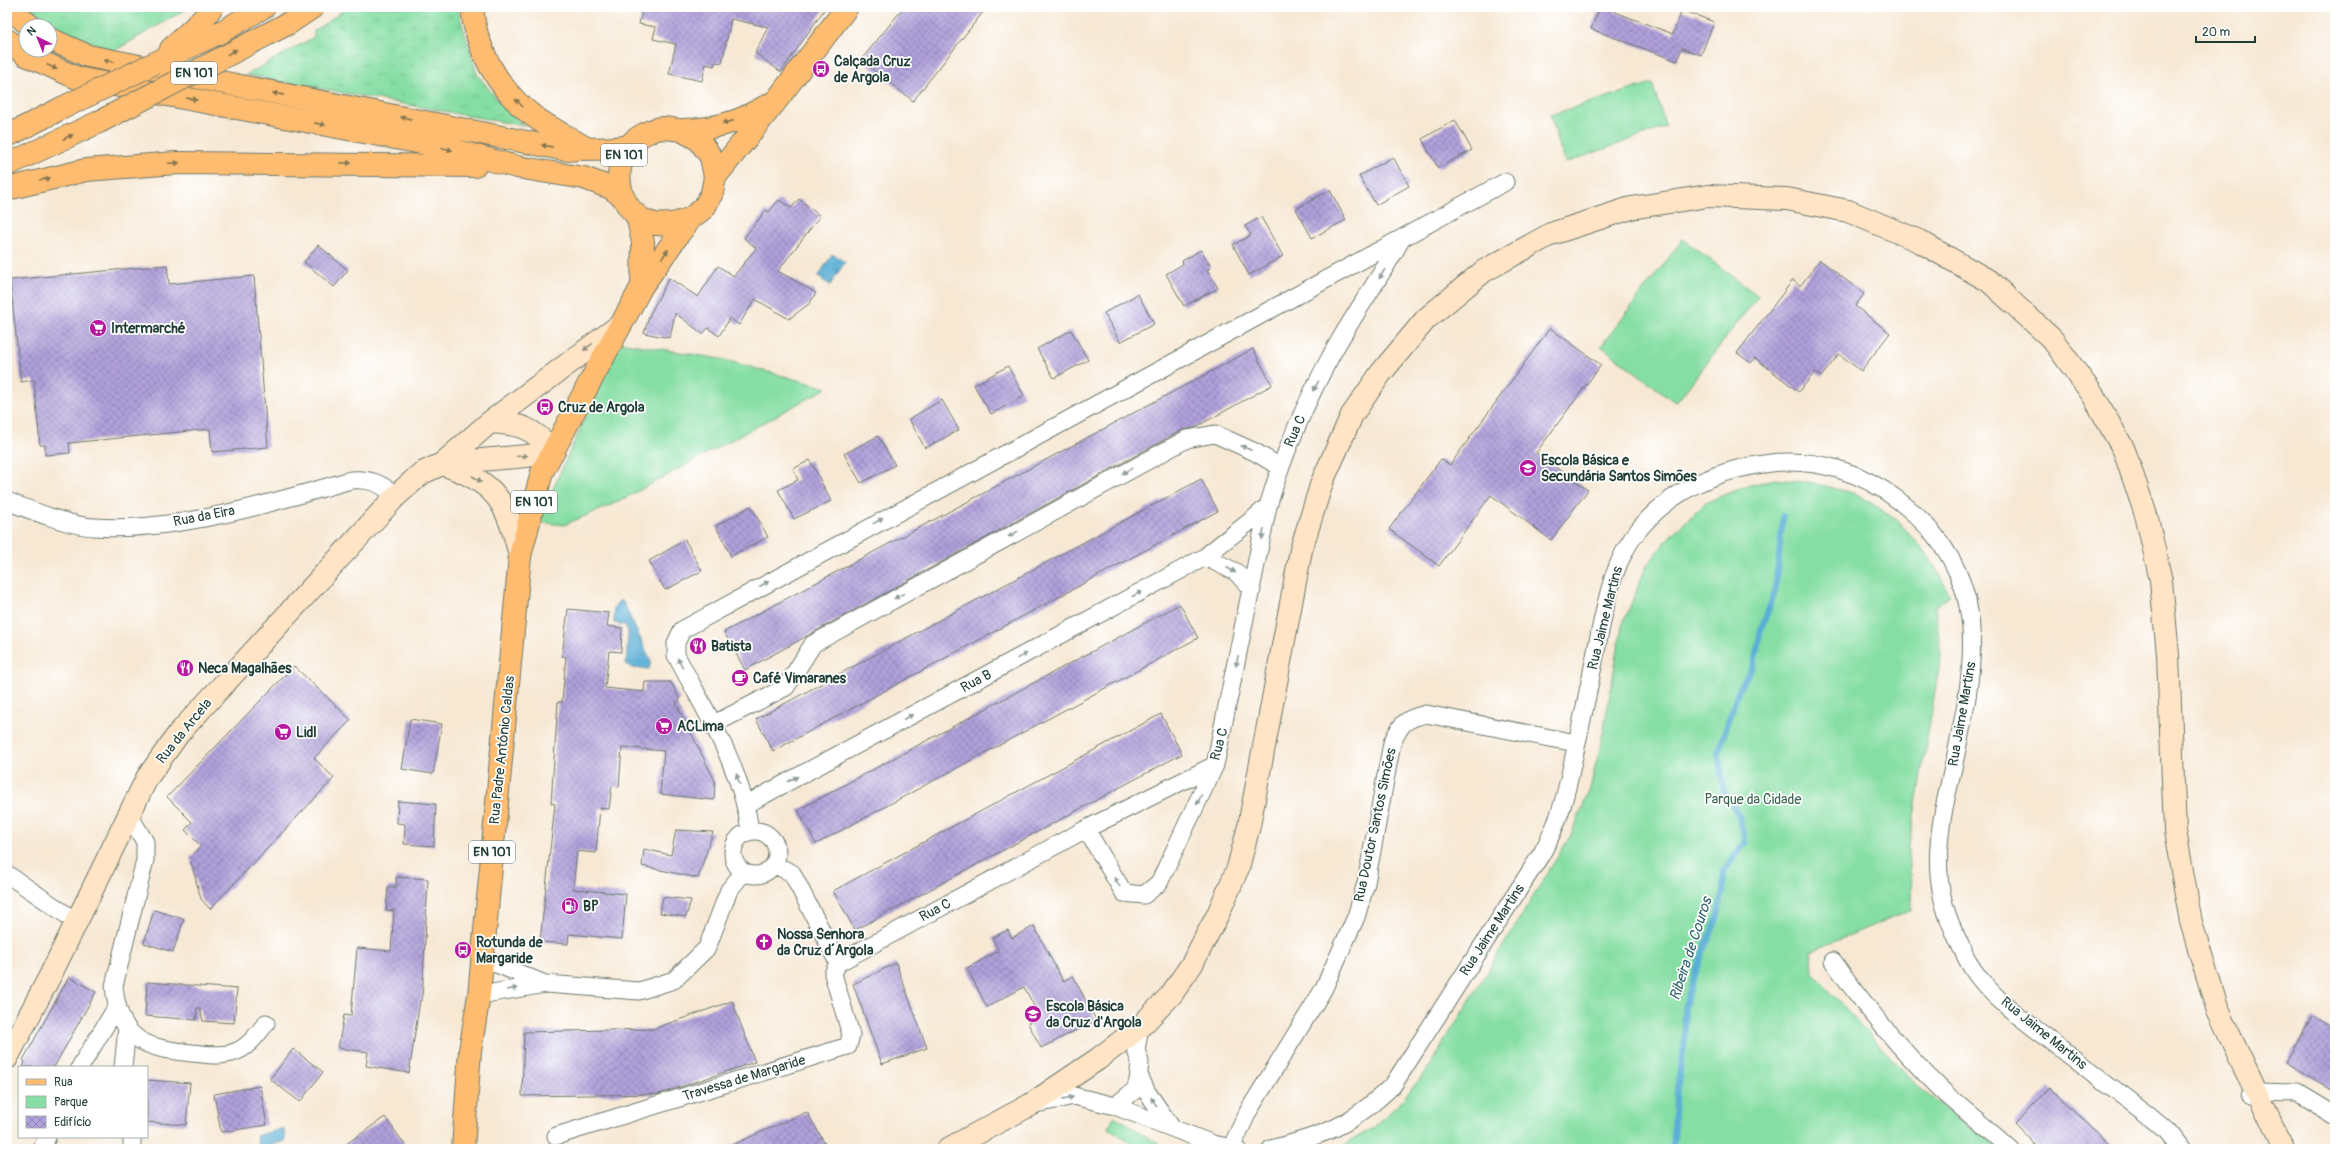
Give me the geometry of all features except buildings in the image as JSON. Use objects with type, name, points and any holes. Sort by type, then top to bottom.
[{"type":"main road","points":[[9,7],[21,18]]},
{"type":"main road","name":"EN 101","points":[[7,136],[221,32],[264,7]]},
{"type":"main road","name":"EN 101","points":[[7,165],[99,122],[289,23],[313,7]]},
{"type":"main road","points":[[472,7],[474,24],[487,61],[504,89],[528,112],[586,148]]},
{"type":"main road","name":"EN 101","points":[[715,177],[776,101],[847,7]]},
{"type":"main road","points":[[155,63],[208,13]]},
{"type":"main road","points":[[7,40],[26,56],[77,78],[438,146],[517,168]]},
{"type":"main road","points":[[58,43],[88,56],[560,148],[613,150],[629,146]]},
{"type":"main road","name":"EN 101","points":[[691,218],[674,224],[654,224],[637,215],[622,196],[619,184],[619,170],[622,157],[629,146],[644,134],[662,128],[681,130],[738,120],[776,101]]},
{"type":"main road","name":"EN 101","points":[[554,450],[642,286],[691,218],[706,203],[712,193],[715,177],[711,157],[699,140],[681,130]]},
{"type":"main road","points":[[7,189],[86,170],[176,163],[435,164],[517,168],[584,178],[611,188],[622,196]]},
{"type":"main road","name":"EN 101","points":[[637,215],[643,242],[642,286]]},
{"type":"main road","name":"Rua Padre António Caldas","points":[[463,1149],[470,1051],[479,995],[520,556],[542,472],[554,450]]},
{"type":"street","points":[[750,831],[747,804],[737,774],[676,655],[676,643],[682,630],[1254,317],[1401,240],[1505,182]]},
{"type":"street","points":[[948,1149],[1030,1105],[1086,1067],[1128,1047],[1140,1027],[1171,995],[1192,964],[1218,914],[1238,868],[1249,826],[1301,550],[1322,482],[1352,415],[1381,373],[1426,319],[1484,272],[1551,234],[1631,208],[1708,196],[1787,200],[1848,211],[1919,241],[1989,281],[2052,339],[2093,395],[2124,450],[2147,518],[2161,581],[2168,655],[2176,831],[2191,922],[2218,1011],[2253,1094],[2283,1149]]},
{"type":"street","name":"Rua C","points":[[838,963],[1086,829],[1215,765],[1268,506],[1280,467],[1313,390],[1330,358],[1382,275],[1401,240]]},
{"type":"street","points":[[442,464],[490,422],[620,325]]},
{"type":"street","points":[[490,422],[511,424],[537,433],[554,450]]},
{"type":"street","points":[[712,725],[786,687],[813,644],[1187,439],[1215,434],[1255,452],[1280,467]]},
{"type":"street","points":[[442,464],[527,456],[554,450]]},
{"type":"street","name":"Rua Jaime Martins","points":[[1272,1149],[1312,1139],[1337,1129],[1368,1109],[1393,1084],[1554,831],[1567,791],[1606,601],[1618,562],[1640,528],[1670,500],[1707,477],[1744,466],[1790,461],[1839,468],[1887,491],[1920,517],[1946,551],[1962,586],[1972,625],[1972,668],[1937,848],[1940,882],[1951,926],[1975,973],[2008,1008],[2148,1115],[2166,1130],[2181,1149]]},
{"type":"street","points":[[442,464],[464,471],[486,486],[504,505],[513,527],[520,556]]},
{"type":"street","name":"Rua da Arcela","points":[[7,1058],[76,922],[146,778],[179,733],[396,496],[422,473],[442,464]]},
{"type":"street","name":"Rua da Eira","points":[[7,501],[36,512],[93,527],[129,527],[196,520],[351,480],[366,479],[384,486],[396,496]]},
{"type":"street","name":"Rua B","points":[[747,804],[1205,557],[1221,542],[1246,526],[1268,506]]},
{"type":"street","points":[[1205,557],[1236,572],[1252,590]]},
{"type":"street","name":"Rua Doutor Santos Simões","points":[[1234,1149],[1249,1110],[1323,990],[1344,947],[1366,883],[1392,742],[1398,729],[1409,718],[1426,714],[1576,744]]},
{"type":"street","points":[[1086,829],[1124,893],[1144,895],[1159,883],[1215,765]]},
{"type":"street","points":[[128,813],[145,842],[145,860],[115,982],[116,1008],[127,1029],[144,1045],[174,1051],[219,1055],[233,1053],[253,1040],[266,1024]]},
{"type":"street","points":[[750,831],[767,834],[778,848],[775,865],[761,876],[743,873],[733,859],[736,841],[750,831]]},
{"type":"street","points":[[775,865],[792,873],[838,963]]},
{"type":"street","points":[[479,995],[546,984],[640,991],[674,980],[707,948],[729,890],[743,873]]},
{"type":"street","points":[[7,874],[76,922]]},
{"type":"street","points":[[482,958],[546,984]]},
{"type":"street","points":[[1833,961],[1861,1001],[1904,1052],[1946,1093],[2010,1149]]},
{"type":"street","name":"Travessa de Margaride","points":[[556,1136],[848,1046],[851,1036],[833,974],[838,963]]},
{"type":"street","points":[[81,1066],[116,1008]]},
{"type":"street","points":[[123,1066],[127,1029]]},
{"type":"street","points":[[1115,1106],[1135,1090],[1139,1075],[1140,1062],[1128,1047]]},
{"type":"street","points":[[1086,1067],[1085,1087],[1091,1100]]},
{"type":"street","points":[[1139,1075],[1147,1092],[1172,1128]]},
{"type":"street","points":[[2253,1094],[2297,1093],[2335,1116]]},
{"type":"street","points":[[2253,1094],[2269,1149]]},
{"type":"street","points":[[1030,1105],[1074,1096],[1115,1106],[1213,1144],[1234,1149]]},
{"type":"street","points":[[42,1149],[47,1138]]},
{"type":"street","points":[[132,1138],[132,1149]]},
{"type":"green space","points":[[29,7],[190,7],[114,51],[58,28],[58,18],[42,18]]},
{"type":"green space","points":[[348,7],[457,7],[477,74],[499,102],[524,126],[246,75],[314,37],[314,31]]},
{"type":"green space","points":[[1652,83],[1666,127],[1565,163],[1550,115]]},
{"type":"green space","points":[[1683,239],[1758,296],[1676,403],[1601,346]]},
{"type":"green space","points":[[619,342],[721,359],[827,388],[618,502],[564,525],[538,522]]},
{"type":"green space","name":"Parque da Cidade","points":[[1775,479],[1814,483],[1857,494],[1896,519],[1929,556],[1950,595],[1935,606],[1941,656],[1909,846],[1912,909],[1812,951],[1813,973],[1921,1090],[2001,1149],[1337,1149],[1373,1128],[1400,1103],[1427,1070],[1572,833],[1590,789],[1602,738],[1622,626],[1646,567],[1670,536],[1707,502],[1743,487]]},
{"type":"green space","points":[[1114,1116],[1169,1149],[1139,1149],[1109,1128]]},
{"type":"water","points":[[832,254],[845,262],[830,285],[818,277]]},
{"type":"water","points":[[620,600],[623,602],[651,661],[649,669],[632,668],[626,664],[628,631],[625,625],[614,623],[614,607]]},
{"type":"water","points":[[284,1128],[285,1141],[259,1149],[256,1136]]},
{"type":"waterway","name":"Ribeira de Couros","points":[[1672,1149],[1677,1088],[1684,1047],[1685,1005],[1703,951],[1717,919],[1723,891],[1723,871],[1745,843],[1739,816],[1724,792],[1718,753],[1739,689],[1754,664],[1761,629],[1775,592],[1783,516]]},
{"type":"place","name":"Calçada Cruz de Argola","points":[[821,69]]},
{"type":"place","name":"Intermarché","points":[[98,328]]},
{"type":"place","name":"Cruz de Argola","points":[[545,407]]},
{"type":"place","name":"Escola Básica e Secundária Santos Simões","points":[[1528,468]]},
{"type":"place","name":"Batista","points":[[698,646]]},
{"type":"place","name":"Neca Magalhães","points":[[185,668]]},
{"type":"place","name":"Café Vimaranes","points":[[740,678]]},
{"type":"place","name":"ACLima","points":[[664,726]]},
{"type":"place","name":"Lidl","points":[[283,732]]},
{"type":"place","name":"BP","points":[[570,906]]},
{"type":"place","name":"Nossa Senhora da Cruz d´Argola","points":[[764,942]]},
{"type":"place","name":"Rotunda de Margaride","points":[[463,950]]},
{"type":"place","name":"Escola Básica da Cruz d'Argola","points":[[1033,1014]]}]
